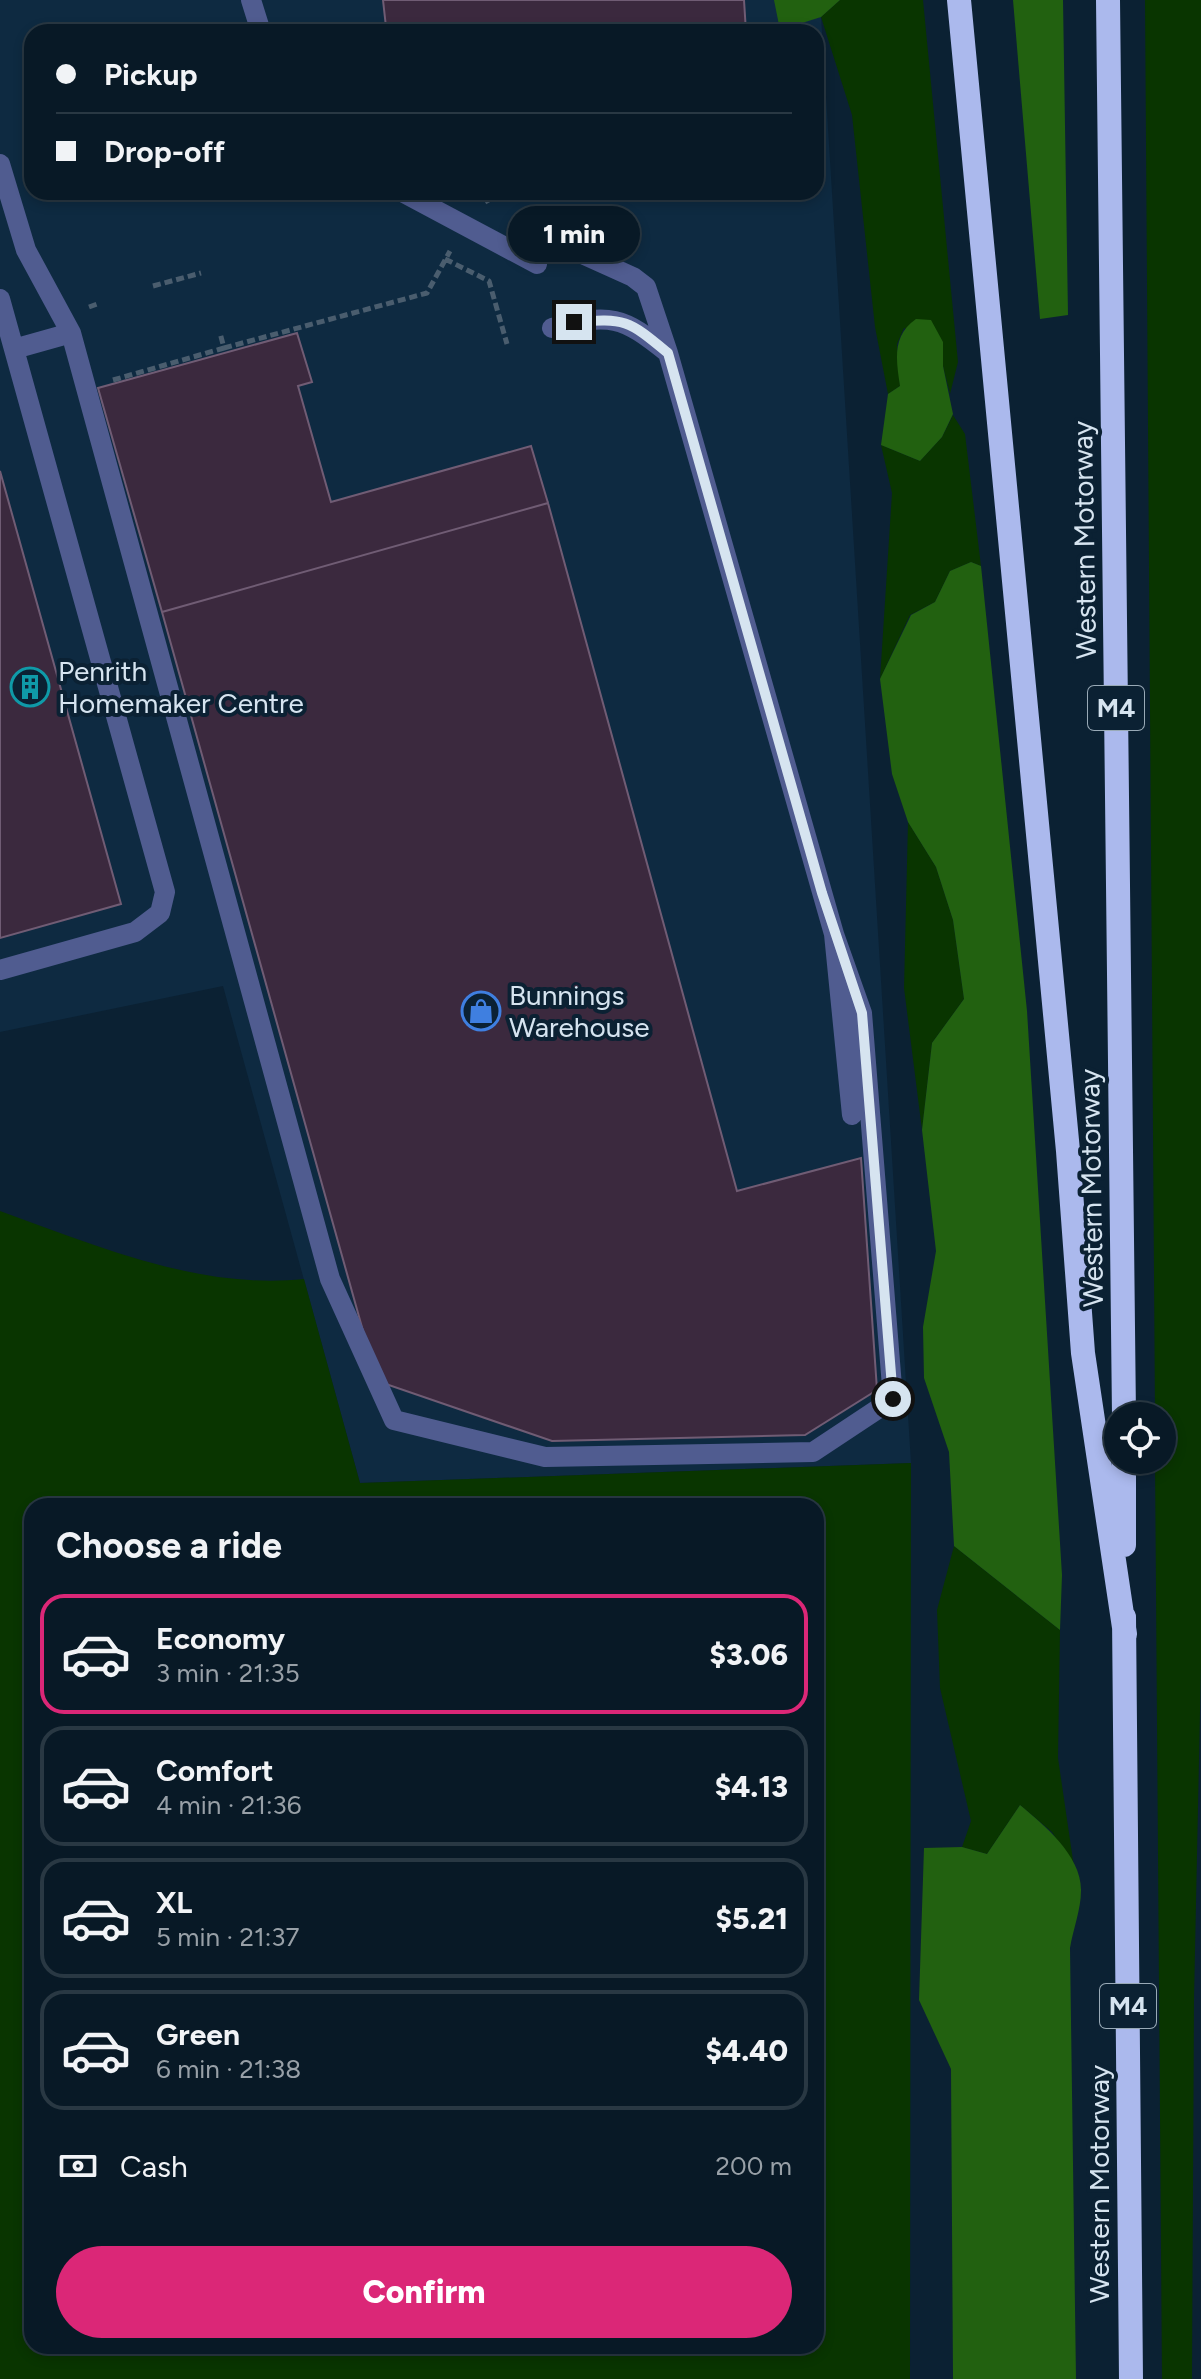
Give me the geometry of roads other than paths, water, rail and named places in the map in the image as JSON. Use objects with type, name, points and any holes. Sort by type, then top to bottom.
[{"type":"highway","points":[[959,0],[1066,1135],[1083,1353],[1125,1634]]},
{"type":"highway","name":"Western Motorway","points":[[1108,0],[1124,1402]]},
{"type":"highway","name":"Western Motorway","points":[[1124,1474],[1131,2379]]},
{"type":"lane","points":[[251,0],[258,24]]},
{"type":"lane","points":[[0,164],[26,250],[71,333],[330,1279],[394,1420],[545,1457],[813,1452],[893,1399],[862,1013],[834,934],[668,353],[646,287],[633,277],[562,245],[540,241],[506,247]]},
{"type":"lane","points":[[417,200],[537,264]]},
{"type":"lane","points":[[0,299],[165,892],[160,913],[135,932],[0,970]]},
{"type":"lane","points":[[552,328],[617,318],[635,326],[668,353]]},
{"type":"lane","points":[[14,349],[71,333]]},
{"type":"lane","points":[[834,934],[852,1115]]},
{"type":"place","name":"Penrith Homemaker Centre","points":[[30,687]]},
{"type":"place","name":"Bunnings Warehouse","points":[[481,1011]]}]
